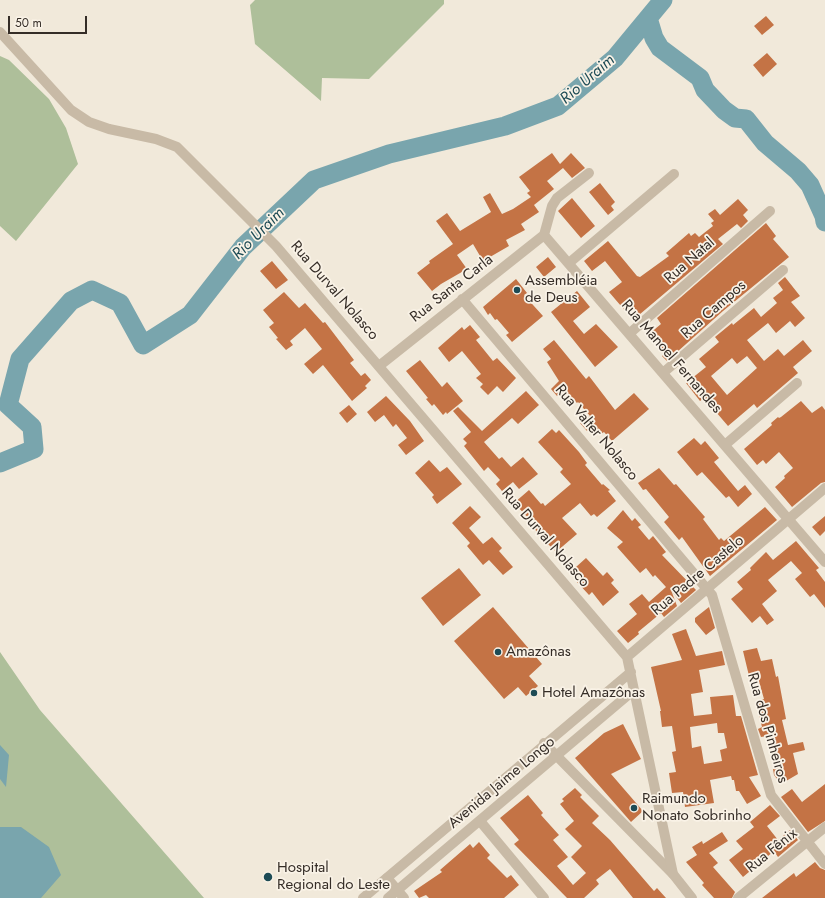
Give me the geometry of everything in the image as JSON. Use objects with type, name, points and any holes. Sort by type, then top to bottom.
[{"type":"street","name":"Rua Durval Nolasco","points":[[0,32],[71,110],[89,122],[110,129],[156,139],[177,147],[245,214],[276,246],[627,657],[673,874],[692,898]]},
{"type":"street","points":[[544,235],[552,206],[558,198],[589,173]]},
{"type":"street","points":[[569,262],[674,174]]},
{"type":"street","name":"Rua Natal","points":[[630,333],[770,211]]},
{"type":"street","name":"Rua Manoel Fernandes","points":[[544,235],[726,444],[825,562]]},
{"type":"street","name":"Rua Santa Carla","points":[[379,366],[544,235]]},
{"type":"street","name":"Rua Campos","points":[[664,372],[783,270]]},
{"type":"street","name":"Rua Valter Nolasco","points":[[462,299],[707,587]]},
{"type":"street","points":[[726,444],[797,383]]},
{"type":"street","name":"Rua Padre Castelo","points":[[627,657],[707,587],[825,488]]},
{"type":"street","name":"Rua dos Pinheiros","points":[[707,587],[716,604],[771,795],[807,843],[825,864]]},
{"type":"street","points":[[363,898],[544,743],[631,672]]},
{"type":"street","name":"Avenida Jaime Longo","points":[[388,898],[634,690]]},
{"type":"street","points":[[544,743],[556,757],[673,874]]},
{"type":"street","points":[[480,821],[544,898]]},
{"type":"street","name":"Rua Fênix","points":[[738,898],[825,827]]},
{"type":"street","points":[[387,878],[404,898]]},
{"type":"green space","points":[[255,0],[444,0],[444,4],[369,79],[322,78],[321,101],[255,44],[250,5]]},
{"type":"green space","points":[[0,56],[9,60],[49,99],[66,128],[78,164],[16,241],[0,226]]},
{"type":"green space","points":[[0,652],[40,710],[204,898],[0,898]]},
{"type":"water","points":[[0,745],[9,755],[6,787],[0,779]]},
{"type":"water","points":[[0,827],[21,827],[49,847],[61,875],[41,898],[0,898]]},
{"type":"building","points":[[766,16],[774,25],[762,35],[754,26]]},
{"type":"building","points":[[767,53],[777,64],[763,77],[753,65]]},
{"type":"building","points":[[552,153],[560,164],[571,153],[585,168],[572,178],[563,168],[547,181],[554,189],[534,205],[539,212],[521,224],[525,230],[506,240],[509,246],[483,261],[473,244],[457,255],[467,269],[432,291],[417,273],[430,263],[429,261],[453,244],[436,221],[447,213],[460,231],[491,212],[483,197],[490,193],[502,214],[513,209],[531,197],[527,193],[530,191],[519,177]]},
{"type":"building","points":[[600,183],[615,202],[611,206],[614,210],[608,215],[589,192]]},
{"type":"building","points":[[572,198],[595,226],[581,238],[558,211]]},
{"type":"building","points":[[738,199],[748,210],[743,215],[748,221],[741,228],[737,224],[718,239],[723,244],[633,320],[609,292],[622,282],[605,261],[592,271],[584,261],[608,241],[637,276],[640,277],[669,256],[666,253],[689,233],[691,236],[695,233],[699,237],[713,226],[711,223],[714,221],[708,214],[715,209],[720,215]]},
{"type":"building","points":[[766,223],[776,236],[773,239],[789,257],[723,311],[667,361],[662,356],[665,353],[649,334],[661,324],[657,318]]},
{"type":"building","points":[[548,257],[556,267],[544,277],[536,267]]},
{"type":"building","points":[[272,261],[288,280],[276,289],[260,271]]},
{"type":"building","points":[[785,277],[800,296],[791,302],[805,318],[795,327],[790,321],[776,333],[768,323],[747,340],[764,361],[778,349],[784,356],[803,340],[812,351],[793,367],[798,373],[757,408],[754,404],[728,426],[704,398],[700,401],[686,383],[706,367],[699,359],[719,342],[715,337],[754,308],[761,317],[777,303],[773,298],[783,290],[778,283]],"holes":[[[747,356],[757,368],[727,395],[711,376],[732,358],[737,364]]]},
{"type":"building","points":[[516,279],[527,293],[524,295],[543,316],[512,342],[506,335],[509,333],[490,313],[488,315],[483,307]]},
{"type":"building","points":[[577,291],[590,307],[573,321],[584,334],[596,324],[618,347],[595,367],[551,312]]},
{"type":"building","points":[[284,292],[299,308],[305,303],[323,323],[325,322],[354,360],[350,363],[361,376],[365,373],[371,380],[365,386],[367,388],[352,401],[323,365],[313,374],[304,364],[322,349],[305,328],[290,341],[293,345],[286,350],[276,339],[278,338],[269,327],[274,323],[263,310]]},
{"type":"building","points":[[470,325],[480,337],[476,340],[493,361],[497,358],[516,378],[503,392],[497,386],[488,395],[480,387],[483,384],[476,378],[481,374],[462,351],[449,362],[438,348],[462,327],[464,330]]},
{"type":"building","points":[[554,340],[586,379],[589,376],[615,410],[634,393],[649,409],[612,441],[604,432],[601,434],[593,426],[587,431],[580,423],[590,416],[578,402],[577,403],[564,390],[557,396],[551,389],[559,381],[547,362],[551,359],[543,349]]},
{"type":"building","points":[[420,360],[442,387],[447,382],[463,401],[447,414],[446,412],[443,415],[434,404],[432,406],[426,399],[428,398],[406,371]]},
{"type":"building","points":[[526,391],[539,405],[518,424],[512,418],[484,442],[499,459],[502,457],[511,467],[523,457],[538,474],[519,489],[513,482],[502,491],[496,484],[500,480],[488,467],[484,471],[464,446],[467,443],[463,439],[471,432],[453,411],[458,407],[482,431]]},
{"type":"building","points":[[386,396],[410,421],[424,441],[406,455],[398,445],[407,438],[396,424],[393,427],[384,415],[375,422],[367,412]]},
{"type":"building","points":[[801,401],[812,413],[822,406],[825,410],[825,482],[821,483],[792,507],[775,487],[793,468],[779,452],[766,464],[763,460],[757,465],[744,449],[772,425],[771,423],[778,417],[781,417]]},
{"type":"building","points":[[349,405],[357,414],[347,423],[339,413]]},
{"type":"building","points":[[552,429],[556,433],[559,430],[579,452],[587,463],[585,465],[602,485],[603,484],[610,490],[608,491],[616,501],[597,517],[594,514],[591,516],[580,503],[562,518],[577,534],[556,552],[548,544],[547,545],[534,528],[536,526],[514,503],[529,490],[541,504],[543,503],[545,506],[571,484],[560,472],[563,469],[538,442]]},
{"type":"building","points":[[694,438],[701,445],[705,441],[719,458],[714,462],[738,491],[745,485],[752,494],[738,507],[729,496],[726,498],[702,472],[697,476],[677,452]]},
{"type":"building","points":[[429,460],[440,472],[447,467],[462,484],[437,504],[432,497],[434,495],[415,473]]},
{"type":"building","points":[[659,468],[674,485],[676,484],[705,517],[703,519],[719,540],[721,538],[724,541],[765,507],[777,520],[710,576],[682,537],[679,540],[664,522],[669,517],[646,489],[643,490],[638,483]]},
{"type":"building","points":[[470,506],[481,517],[469,528],[483,544],[492,537],[502,548],[499,551],[513,567],[503,575],[489,560],[483,565],[467,546],[470,543],[452,523]]},
{"type":"building","points":[[623,510],[632,521],[635,518],[641,525],[638,527],[649,540],[653,536],[666,552],[662,555],[696,590],[681,603],[671,590],[677,606],[664,617],[661,613],[638,632],[639,634],[628,643],[617,631],[637,614],[629,604],[642,594],[649,602],[666,587],[655,575],[653,577],[646,568],[640,573],[617,547],[623,542],[607,528]]},
{"type":"building","points":[[825,516],[825,531],[820,536],[812,527]]},
{"type":"building","points":[[796,541],[819,568],[816,570],[825,582],[825,608],[814,594],[810,597],[795,579],[802,573],[791,561],[768,580],[777,591],[762,604],[774,620],[767,625],[760,616],[752,623],[731,599],[743,589],[737,582],[751,570],[750,568],[766,552],[773,560]]},
{"type":"building","points":[[586,558],[603,576],[607,572],[614,580],[611,583],[619,592],[603,606],[592,592],[589,595],[577,582],[584,576],[576,567]]},
{"type":"building","points":[[459,568],[481,595],[443,626],[421,598]]},
{"type":"building","name":"Amazônas","points":[[493,607],[542,664],[529,676],[538,686],[526,696],[518,687],[504,699],[454,641]]},
{"type":"building","points":[[709,607],[715,628],[706,635],[695,622],[695,618]]},
{"type":"building","points":[[686,629],[696,656],[722,651],[725,665],[699,670],[703,692],[691,694],[694,716],[712,714],[710,697],[733,695],[736,716],[741,716],[758,775],[749,777],[761,796],[747,804],[739,791],[736,791],[734,780],[732,780],[731,776],[710,780],[714,803],[685,807],[683,792],[672,793],[669,773],[676,772],[672,752],[676,751],[672,726],[662,727],[661,711],[651,667],[682,660],[672,634]],"holes":[[[717,723],[718,733],[724,733],[727,748],[720,750],[722,761],[704,764],[701,746],[692,748],[690,727]]]},
{"type":"building","points":[[757,648],[761,661],[772,659],[776,677],[778,676],[786,719],[782,720],[788,745],[803,742],[805,750],[793,753],[798,774],[781,784],[774,775],[773,769],[778,768],[773,747],[770,747],[767,736],[761,737],[758,729],[762,727],[756,701],[764,699],[758,678],[750,680],[743,651]]},
{"type":"building","points":[[623,724],[641,759],[611,774],[643,811],[631,822],[575,758],[604,733]]},
{"type":"building","points":[[825,784],[825,821],[808,832],[781,797],[792,789],[802,802]]},
{"type":"building","points":[[575,788],[582,795],[580,797],[599,816],[592,823],[610,840],[654,891],[657,888],[666,898],[633,898],[610,869],[596,880],[599,884],[584,898],[567,898],[514,844],[519,840],[500,818],[528,795],[543,813],[541,815],[559,835],[553,840],[568,857],[557,866],[573,885],[586,873],[571,857],[582,846],[565,829],[574,821],[560,804],[564,801],[562,799]]},
{"type":"building","points":[[770,805],[780,816],[767,826],[778,840],[790,830],[798,840],[778,857],[774,851],[743,877],[729,860],[743,849],[736,841],[754,827],[750,822]]},
{"type":"building","points":[[722,832],[728,841],[709,853],[718,863],[713,867],[735,892],[732,898],[714,898],[702,885],[704,883],[686,862],[697,855],[692,847],[702,841],[703,844]]},
{"type":"building","points":[[479,842],[490,855],[487,858],[507,878],[511,875],[519,885],[504,898],[429,898],[426,895],[419,898],[414,891],[442,872],[440,870],[470,844],[473,848]]},
{"type":"building","points":[[815,862],[820,868],[825,870],[825,898],[762,898],[794,873],[796,877]]},
{"type":"waterway","name":"Rio Uraim","points":[[0,463],[34,449],[32,427],[8,405],[20,359],[71,301],[92,290],[120,303],[143,345],[190,315],[243,247],[314,180],[389,154],[505,126],[558,106],[615,58],[663,0]]},
{"type":"waterway","points":[[648,18],[654,38],[660,48],[700,78],[705,90],[724,110],[735,118],[746,119],[765,143],[798,171],[810,185],[824,216],[825,222]]},
{"type":"place","name":"Assembléia de Deus","points":[[517,290]]},
{"type":"place","name":"Amazônas","points":[[498,652]]},
{"type":"place","name":"Hotel Amazônas","points":[[534,693]]},
{"type":"place","name":"Raimundo Nonato Sobrinho","points":[[634,808]]},
{"type":"place","name":"Hospital Regional do Leste","points":[[268,877]]}]
